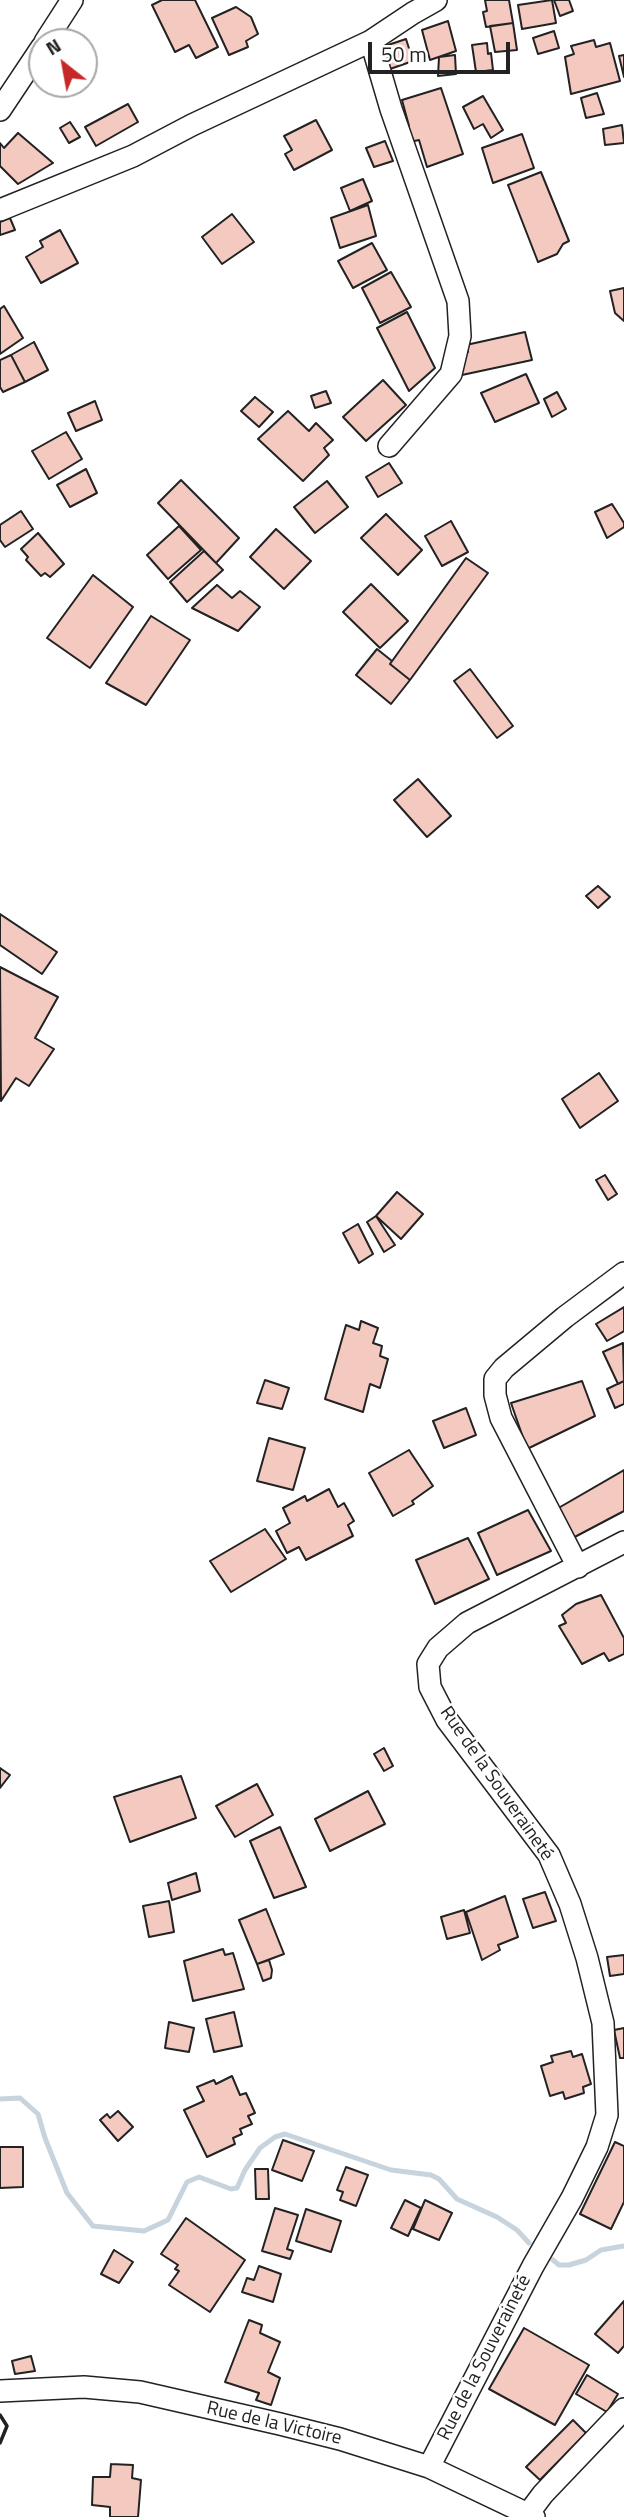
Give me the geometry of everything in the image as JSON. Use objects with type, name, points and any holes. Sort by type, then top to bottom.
[{"type":"street","points":[[54,28],[72,0]]},
{"type":"street","points":[[0,210],[133,156],[192,125],[371,41],[436,0]]},
{"type":"street","points":[[371,41],[391,109],[458,301],[460,336],[451,374],[389,446]]},
{"type":"street","points":[[0,110],[28,68]]},
{"type":"street","points":[[578,1567],[501,1418],[495,1395],[495,1379],[504,1368],[565,1317],[624,1273]]},
{"type":"street","name":"Rue de la Souveraineté","points":[[429,2467],[533,2266],[572,2198],[597,2147],[607,2115],[603,2024],[570,1904],[549,1855],[447,1720],[430,1687],[428,1664],[438,1648],[467,1623],[624,1542]]},
{"type":"street","name":"Rue de la Victoire","points":[[0,2391],[84,2387],[140,2392],[340,2439],[429,2467],[531,2515]]},
{"type":"street","points":[[531,2515],[543,2494],[624,2409]]},
{"type":"building","points":[[162,0],[195,0],[218,47],[196,58],[189,45],[175,52],[152,5]]},
{"type":"building","points":[[485,0],[509,0],[513,23],[486,27],[483,12],[487,11]]},
{"type":"building","points":[[552,0],[556,23],[522,29],[518,5]]},
{"type":"building","points":[[554,0],[569,0],[573,11],[560,16]]},
{"type":"building","points":[[236,7],[251,17],[258,34],[246,41],[248,47],[229,55],[212,18]]},
{"type":"building","points":[[448,21],[456,51],[430,60],[422,30]]},
{"type":"building","points":[[513,23],[517,50],[495,52],[490,26]]},
{"type":"building","points":[[554,31],[559,48],[538,54],[533,38]]},
{"type":"building","points":[[406,39],[413,61],[390,69],[382,47]]},
{"type":"building","points":[[594,40],[596,47],[610,43],[620,81],[571,94],[565,57],[574,54],[571,46]]},
{"type":"building","points":[[487,43],[493,70],[476,72],[472,45]]},
{"type":"building","points":[[455,55],[456,74],[438,76],[439,57]]},
{"type":"building","points":[[624,55],[624,77],[619,56]]},
{"type":"building","points":[[441,88],[463,154],[427,167],[419,140],[410,142],[404,127],[409,126],[402,100]]},
{"type":"building","points":[[597,93],[604,114],[586,118],[581,98]]},
{"type":"building","points":[[483,96],[503,130],[491,138],[483,124],[474,129],[463,107]]},
{"type":"building","points":[[128,104],[138,122],[96,146],[85,127]]},
{"type":"building","points":[[316,120],[332,150],[294,170],[285,154],[292,150],[284,136]]},
{"type":"building","points":[[70,122],[80,137],[69,143],[60,128]]},
{"type":"building","points":[[622,125],[624,143],[605,145],[603,129]]},
{"type":"building","points":[[18,133],[53,163],[18,184],[0,166],[0,143],[4,148]]},
{"type":"building","points":[[522,134],[534,168],[493,183],[482,148]]},
{"type":"building","points":[[385,141],[393,161],[374,167],[366,148]]},
{"type":"building","points":[[541,172],[569,241],[563,244],[557,254],[538,262],[508,185]]},
{"type":"building","points":[[363,179],[372,201],[350,211],[341,188]]},
{"type":"building","points":[[368,205],[376,236],[340,248],[331,218]]},
{"type":"building","points":[[232,214],[254,242],[222,264],[202,237]]},
{"type":"building","points":[[10,218],[15,230],[0,235],[0,222]]},
{"type":"building","points":[[60,230],[78,263],[41,283],[26,257],[43,247],[40,241]]},
{"type":"building","points":[[372,243],[387,270],[353,288],[338,261]]},
{"type":"building","points":[[391,272],[411,307],[380,323],[362,288]]},
{"type":"building","points":[[624,288],[624,321],[615,313],[610,291]]},
{"type":"building","points":[[4,306],[23,338],[0,354],[0,309]]},
{"type":"building","points":[[407,312],[435,368],[409,391],[377,328]]},
{"type":"building","points":[[525,332],[532,360],[462,375],[459,354],[468,352],[466,345]]},
{"type":"building","points":[[34,342],[48,370],[25,382],[11,355]]},
{"type":"building","points":[[11,355],[25,382],[3,392],[0,387],[0,360]]},
{"type":"building","points":[[526,374],[539,403],[495,422],[481,393]]},
{"type":"building","points":[[383,380],[406,405],[366,441],[343,417]]},
{"type":"building","points":[[326,391],[331,403],[315,408],[311,396]]},
{"type":"building","points":[[557,392],[566,409],[552,417],[544,399]]},
{"type":"building","points":[[255,397],[273,412],[259,427],[241,411]]},
{"type":"building","points":[[95,401],[102,420],[76,431],[68,413]]},
{"type":"building","points":[[288,411],[309,431],[316,423],[333,440],[324,448],[329,455],[303,481],[258,439]]},
{"type":"building","points":[[66,432],[82,459],[49,479],[32,451]]},
{"type":"building","points":[[389,463],[402,483],[378,497],[366,477]]},
{"type":"building","points":[[86,469],[97,493],[70,507],[57,485]]},
{"type":"building","points":[[181,480],[239,538],[216,563],[158,503]]},
{"type":"building","points":[[327,481],[348,507],[315,533],[294,507]]},
{"type":"building","points":[[612,504],[624,527],[607,538],[595,512]]},
{"type":"building","points":[[21,511],[33,529],[5,547],[0,540],[0,525]]},
{"type":"building","points":[[386,514],[422,550],[398,575],[361,538]]},
{"type":"building","points":[[451,521],[468,552],[442,566],[425,536]]},
{"type":"building","points":[[179,526],[201,550],[168,579],[147,555]]},
{"type":"building","points":[[276,529],[311,561],[284,589],[250,557]]},
{"type":"building","points":[[38,533],[64,564],[50,577],[45,573],[41,576],[26,560],[28,557],[21,549]]},
{"type":"building","points":[[204,551],[223,570],[187,602],[170,582]]},
{"type":"building","points":[[466,558],[488,573],[410,680],[390,664]]},
{"type":"building","points":[[93,575],[133,607],[90,668],[47,638]]},
{"type":"building","points":[[371,584],[408,621],[380,648],[343,612]]},
{"type":"building","points":[[217,585],[232,598],[240,591],[260,607],[238,631],[192,608]]},
{"type":"building","points":[[151,616],[190,640],[146,705],[106,683]]},
{"type":"building","points":[[377,649],[410,680],[391,704],[356,675]]},
{"type":"building","points":[[470,669],[513,726],[497,738],[454,681]]},
{"type":"building","points":[[418,779],[451,816],[427,837],[394,800]]},
{"type":"building","points":[[598,886],[610,897],[598,908],[586,896]]},
{"type":"building","points":[[0,914],[57,952],[42,974],[0,945]]},
{"type":"building","points":[[0,967],[58,997],[35,1038],[54,1049],[29,1086],[16,1078],[1,1101]]},
{"type":"building","points":[[599,1073],[618,1101],[580,1128],[562,1099]]},
{"type":"building","points":[[605,1175],[617,1194],[608,1200],[596,1180]]},
{"type":"building","points":[[397,1192],[423,1214],[401,1239],[376,1216]]},
{"type":"building","points":[[376,1216],[395,1245],[384,1252],[367,1222]]},
{"type":"building","points":[[358,1224],[373,1254],[359,1263],[343,1233]]},
{"type":"building","points":[[624,1307],[624,1331],[607,1341],[596,1324]]},
{"type":"building","points":[[361,1321],[378,1328],[373,1343],[382,1346],[380,1356],[388,1359],[380,1388],[370,1384],[363,1412],[325,1399],[346,1325],[359,1330]]},
{"type":"building","points":[[623,1343],[624,1381],[618,1384],[603,1352]]},
{"type":"building","points":[[265,1380],[289,1388],[282,1409],[257,1403]]},
{"type":"building","points":[[582,1381],[595,1416],[527,1449],[511,1403]]},
{"type":"building","points":[[624,1381],[624,1404],[615,1408],[607,1389]]},
{"type":"building","points":[[466,1408],[476,1435],[444,1448],[433,1421]]},
{"type":"building","points":[[269,1438],[305,1448],[293,1490],[257,1481]]},
{"type":"building","points":[[409,1450],[433,1486],[412,1501],[414,1504],[393,1516],[369,1473]]},
{"type":"building","points":[[624,1470],[624,1511],[569,1540],[555,1510]]},
{"type":"building","points":[[329,1489],[338,1507],[344,1503],[354,1521],[348,1525],[353,1536],[306,1560],[299,1547],[287,1553],[276,1531],[290,1523],[283,1508],[305,1496],[307,1501]]},
{"type":"building","points":[[528,1510],[551,1551],[497,1575],[478,1533]]},
{"type":"building","points":[[265,1529],[286,1559],[231,1592],[210,1561]]},
{"type":"building","points":[[468,1538],[489,1579],[435,1604],[416,1560]]},
{"type":"building","points":[[601,1595],[624,1638],[624,1654],[609,1661],[604,1653],[582,1664],[559,1626],[566,1623],[562,1615],[576,1604]]},
{"type":"building","points":[[384,1748],[393,1766],[384,1771],[374,1754]]},
{"type":"building","points":[[0,1768],[10,1775],[0,1788]]},
{"type":"building","points":[[181,1776],[196,1818],[130,1842],[114,1797]]},
{"type":"building","points":[[257,1784],[273,1815],[235,1837],[216,1806]]},
{"type":"building","points":[[368,1791],[385,1824],[330,1851],[315,1819]]},
{"type":"building","points":[[280,1827],[306,1887],[274,1898],[250,1841]]},
{"type":"building","points":[[196,1873],[200,1891],[172,1900],[168,1883]]},
{"type":"building","points":[[545,1892],[556,1921],[533,1928],[523,1899]]},
{"type":"building","points":[[505,1896],[518,1937],[498,1945],[500,1950],[482,1960],[466,1912]]},
{"type":"building","points":[[169,1901],[174,1932],[149,1937],[143,1906]]},
{"type":"building","points":[[266,1909],[284,1954],[257,1964],[239,1920]]},
{"type":"building","points":[[464,1910],[470,1933],[447,1939],[441,1917]]},
{"type":"building","points":[[223,1949],[225,1955],[233,1953],[244,1989],[193,2001],[184,1961]]},
{"type":"building","points":[[624,1955],[624,1974],[610,1976],[607,1957]]},
{"type":"building","points":[[269,1960],[271,1978],[263,1981],[257,1964]]},
{"type":"building","points":[[234,2012],[242,2046],[214,2052],[206,2019]]},
{"type":"building","points":[[169,2022],[194,2028],[189,2052],[165,2048]]},
{"type":"building","points":[[624,2028],[624,2058],[620,2058],[614,2030]]},
{"type":"building","points":[[571,2051],[573,2057],[582,2054],[591,2084],[583,2087],[584,2093],[565,2099],[563,2092],[550,2096],[541,2066],[553,2062],[551,2056]]},
{"type":"building","points":[[232,2076],[240,2095],[246,2093],[255,2113],[248,2116],[252,2124],[240,2129],[242,2134],[233,2138],[235,2144],[207,2157],[184,2110],[204,2101],[197,2087],[214,2080],[216,2084]]},
{"type":"building","points":[[118,2111],[133,2127],[118,2141],[100,2120],[107,2114],[110,2118]]},
{"type":"building","points":[[283,2140],[314,2151],[302,2181],[272,2170]]},
{"type":"building","points":[[615,2142],[624,2146],[624,2202],[611,2229],[580,2214]]},
{"type":"building","points":[[0,2147],[23,2147],[23,2187],[0,2188]]},
{"type":"building","points":[[346,2167],[368,2175],[356,2206],[340,2200],[343,2192],[337,2190]]},
{"type":"building","points":[[255,2169],[268,2169],[269,2199],[256,2199]]},
{"type":"building","points":[[405,2200],[421,2208],[408,2236],[391,2228]]},
{"type":"building","points":[[425,2200],[452,2213],[439,2240],[413,2229]]},
{"type":"building","points":[[275,2208],[298,2215],[287,2249],[293,2251],[290,2259],[262,2251]]},
{"type":"building","points":[[306,2209],[341,2221],[331,2252],[296,2241]]},
{"type":"building","points":[[186,2218],[245,2260],[210,2312],[169,2285],[179,2271],[175,2269],[178,2265],[161,2254]]},
{"type":"building","points":[[114,2250],[133,2262],[119,2283],[101,2274]]},
{"type":"building","points":[[259,2266],[281,2274],[273,2302],[242,2292],[247,2278],[254,2280]]},
{"type":"building","points":[[624,2301],[624,2346],[618,2353],[595,2334]]},
{"type":"building","points":[[249,2320],[262,2325],[260,2333],[280,2342],[268,2372],[280,2378],[271,2405],[256,2400],[259,2393],[225,2382]]},
{"type":"building","points":[[524,2328],[589,2365],[555,2425],[489,2389]]},
{"type":"building","points":[[31,2356],[35,2371],[15,2374],[12,2361]]},
{"type":"building","points":[[587,2375],[618,2394],[607,2412],[576,2394]]},
{"type":"building","points":[[573,2420],[586,2433],[540,2480],[526,2467]]},
{"type":"building","points":[[111,2464],[133,2465],[132,2478],[141,2480],[138,2517],[110,2517],[110,2507],[92,2505],[93,2477],[110,2477]]},
{"type":"waterway","points":[[0,2099],[20,2098],[38,2114],[67,2193],[93,2226],[144,2231],[168,2220],[187,2182],[199,2177],[231,2189],[237,2188],[260,2148],[275,2137],[285,2134],[391,2170],[431,2175],[439,2179],[457,2199],[497,2217],[517,2230],[529,2243]]},
{"type":"waterway","points":[[553,2260],[559,2265],[569,2265],[586,2260],[601,2250],[624,2246]]},
{"type":"wall","points":[[0,2415],[7,2426],[0,2443]]}]
